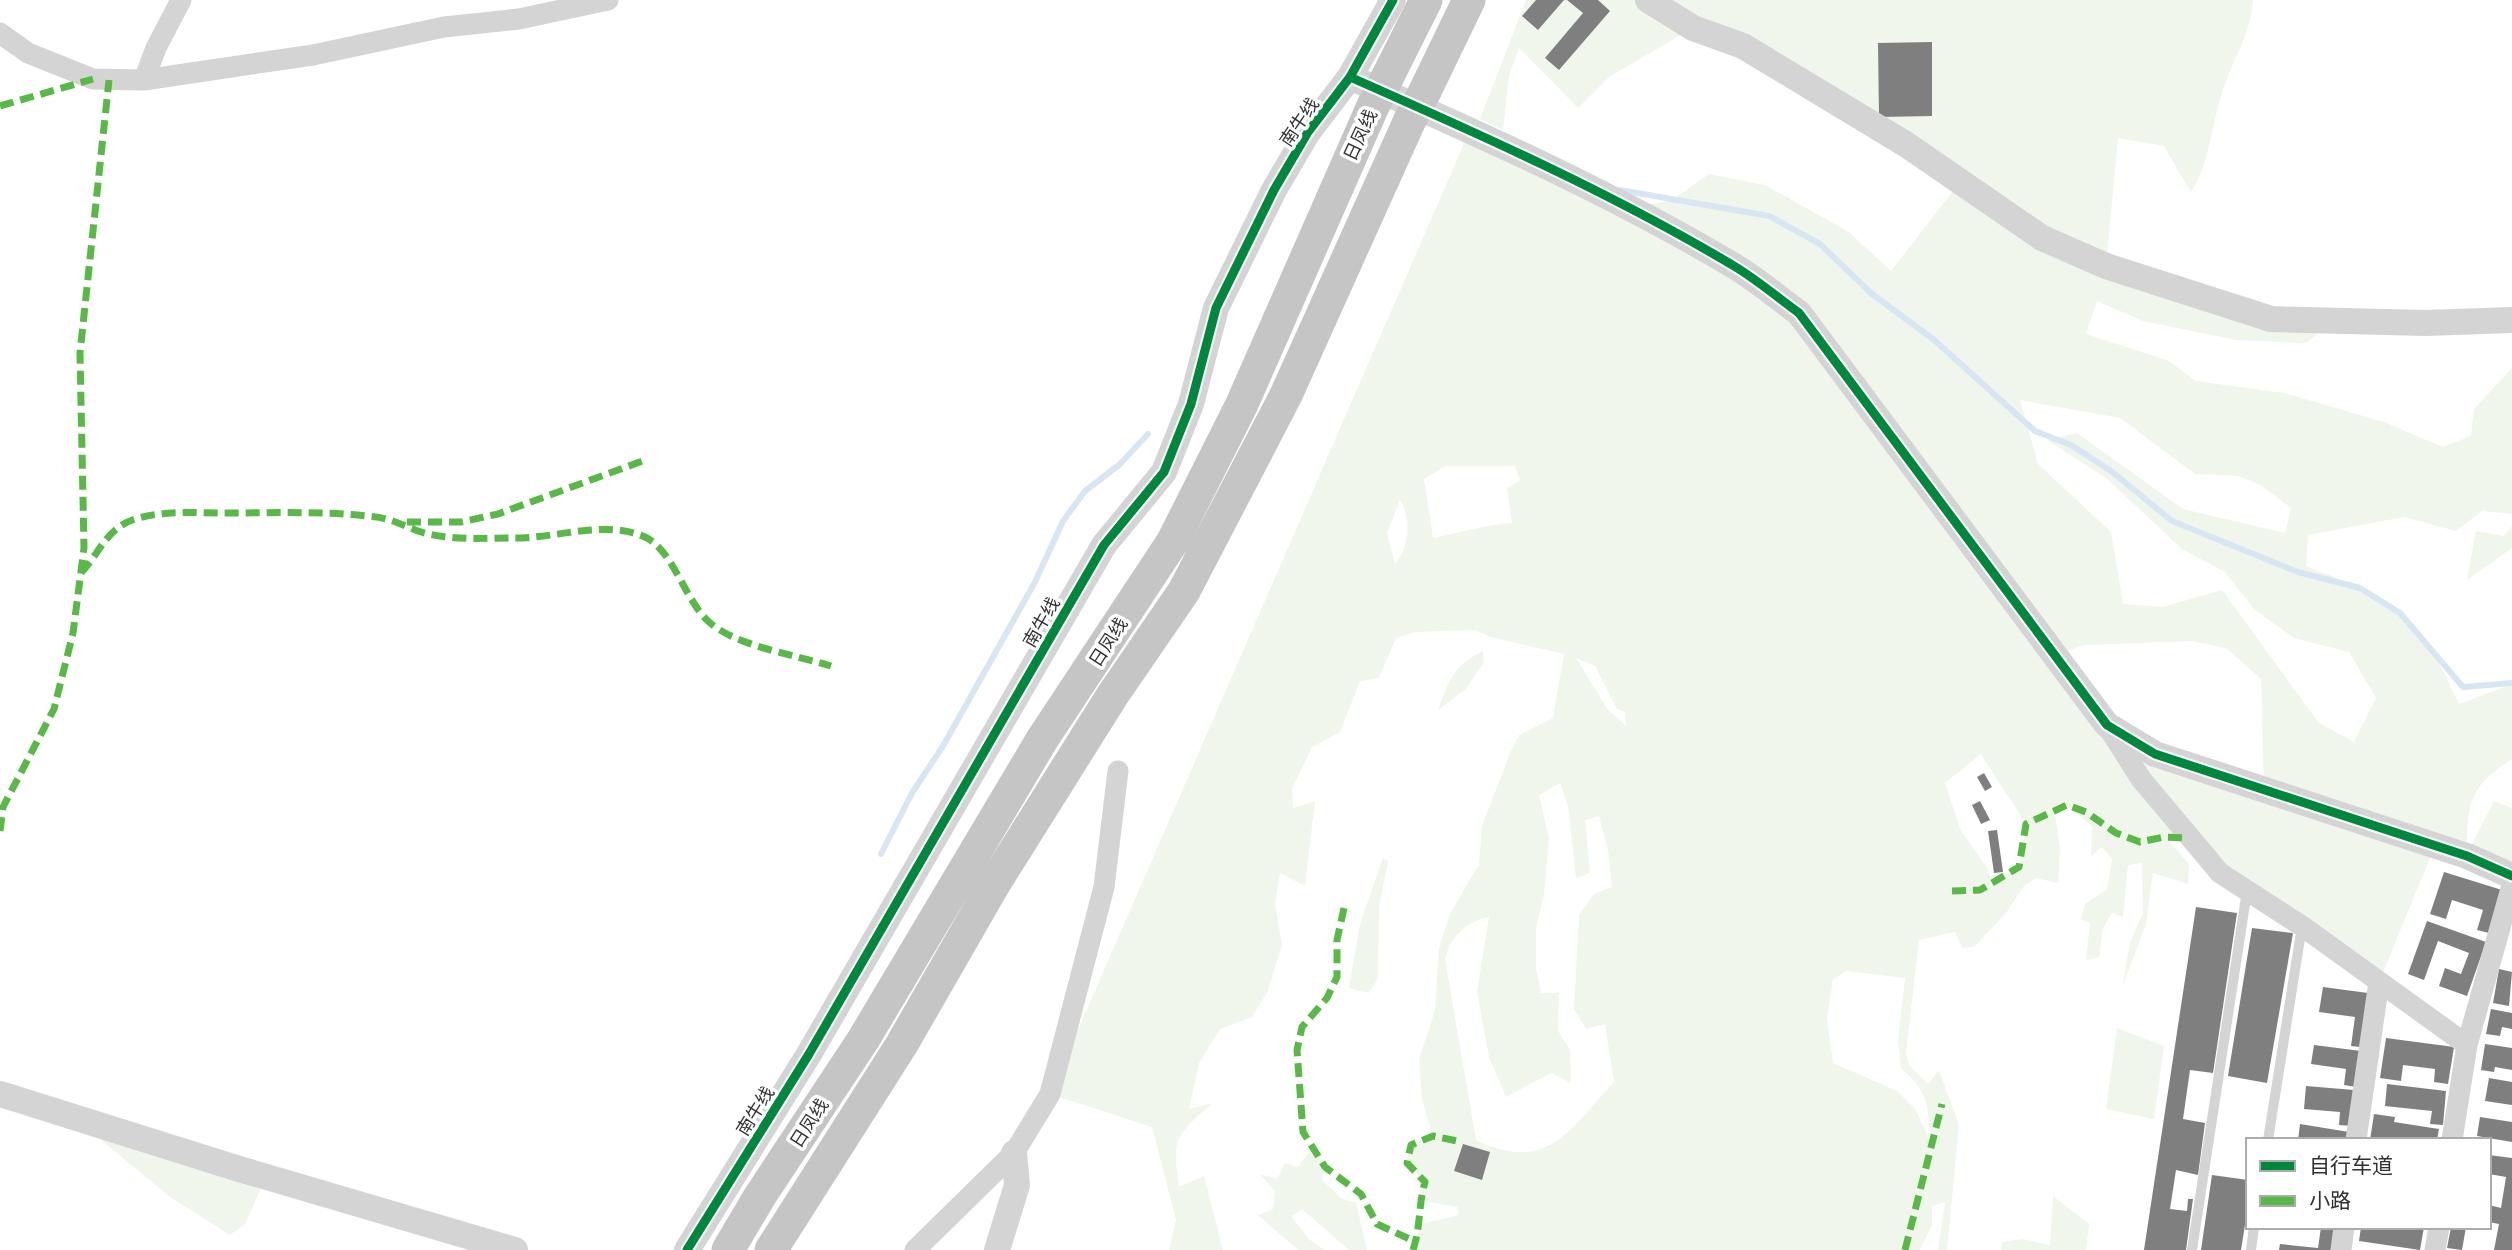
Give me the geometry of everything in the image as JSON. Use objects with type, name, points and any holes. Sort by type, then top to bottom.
[{"type":"highway","name":"日凤线","points":[[728,1250],[760,1196],[863,1040],[1043,738],[1173,541],[1242,404],[1373,106],[1426,0]]},
{"type":"highway","name":"日凤线","points":[[771,1250],[902,1044],[994,884],[1112,696],[1184,591],[1286,395],[1409,122],[1469,0]]},
{"type":"street","points":[[144,80],[156,48],[181,0]]},
{"type":"street","points":[[0,33],[28,53],[93,79],[144,80],[313,55],[444,27],[519,19],[608,0]]},
{"type":"street","name":"南牛线","points":[[687,1250],[809,1054],[1104,545],[1164,472],[1191,404],[1216,308],[1274,190],[1308,132],[1350,77],[1393,0]]},
{"type":"street","points":[[1648,0],[1693,27],[1743,46],[1907,145],[2042,238],[2106,266],[2272,318],[2426,323],[2512,320]]},
{"type":"street","points":[[1350,77],[1470,130],[1640,216],[1735,266],[1799,313],[2107,725],[2141,779],[2220,873],[2302,926],[2467,1045]]},
{"type":"street","points":[[2107,725],[2155,754],[2467,856],[2512,876]]},
{"type":"street","points":[[915,1250],[1014,1153],[1050,1094],[1104,887],[1118,771]]},
{"type":"street","points":[[2452,1138],[2467,1045],[2512,885]]},
{"type":"street","points":[[2356,1138],[2379,982]]},
{"type":"street","points":[[0,1094],[236,1168],[515,1250]]},
{"type":"street","points":[[997,1250],[1017,1185],[1014,1153]]},
{"type":"street","points":[[2341,1250],[2344,1229]]},
{"type":"street","points":[[2435,1250],[2439,1229]]},
{"type":"lane","points":[[2192,1250],[2247,891]]},
{"type":"lane","points":[[2268,1138],[2302,926]]},
{"type":"lane","points":[[2251,1250],[2254,1229]]},
{"type":"shaded area","points":[[1526,0],[2253,0],[2245,36],[2218,106],[2206,157],[2191,192],[2164,146],[2118,138],[2106,266],[2334,321],[2306,343],[2236,340],[2143,321],[2097,301],[2086,334],[2169,361],[2196,381],[2284,393],[2384,422],[2443,447],[2471,436],[2474,409],[2512,368],[2512,514],[2482,511],[2456,531],[2404,517],[2308,535],[2306,566],[2367,591],[2400,612],[2427,643],[2459,704],[2512,684],[2512,759],[2486,779],[2473,798],[2468,822],[2467,854],[2494,801],[2512,808],[2512,876],[2435,846],[2379,982],[2188,838],[2165,837],[2189,864],[2188,884],[2153,873],[2146,924],[2122,988],[2130,943],[2143,913],[2142,863],[2128,865],[2123,917],[2112,913],[2103,928],[2099,957],[2086,960],[2090,923],[2081,919],[2085,904],[2107,889],[2112,859],[2102,847],[2091,856],[2092,826],[2066,805],[2055,813],[2060,850],[2058,883],[2036,878],[2024,886],[2006,913],[1974,947],[1962,948],[1955,932],[1919,940],[1906,1053],[1909,1065],[1928,1084],[1939,1070],[1959,1125],[1947,1250],[1938,1250],[1945,1202],[1932,1206],[1932,1225],[1920,1250],[1413,1250],[1421,1224],[1459,1215],[1458,1207],[1420,1200],[1425,1182],[1407,1163],[1411,1145],[1432,1135],[1422,1098],[1419,1059],[1435,1010],[1439,948],[1450,914],[1479,864],[1482,826],[1510,753],[1519,735],[1553,718],[1564,654],[1491,637],[1475,630],[1415,632],[1396,638],[1379,678],[1360,681],[1340,732],[1312,747],[1292,789],[1293,808],[1315,801],[1305,886],[1280,873],[1275,904],[1282,945],[1267,993],[1252,1017],[1220,1029],[1199,1063],[1189,1109],[1213,1103],[1184,1131],[1177,1147],[1179,1187],[1204,1176],[1223,1250],[1169,1250],[1176,1220],[1152,1127],[1050,1094],[1470,130],[1628,209],[1672,200],[1709,174],[1765,185],[1849,232],[1891,271],[1960,182],[1693,28],[1609,77],[1578,108],[1519,48],[1509,75],[1503,130],[1480,119]],"holes":[[[2020,400],[2120,418],[2195,474],[2238,476],[2261,485],[2291,508],[2285,533],[2183,509],[2077,433],[2047,440],[2106,478],[2182,549],[2225,572],[2254,609],[2294,638],[2349,652],[2376,698],[2354,742],[2319,723],[2222,590],[2163,607],[2123,604],[2111,532],[2038,464]],[[1446,466],[1515,466],[1520,480],[1507,488],[1512,523],[1433,538],[1424,479]],[[1400,500],[1406,516],[1407,533],[1403,550],[1395,564],[1387,533]],[[2192,641],[2226,648],[2261,679],[2264,787],[2107,725],[2057,655],[2084,645]],[[1576,658],[1595,666],[1617,709],[1625,712],[1626,726],[1608,710]],[[1981,754],[2026,824],[2019,867],[1991,884],[1988,869],[1961,831],[1945,783]],[[1560,783],[1568,806],[1576,878],[1590,873],[1585,820],[1599,816],[1608,849],[1612,887],[1594,894],[1579,915],[1574,1009],[1586,1029],[1605,1024],[1614,1082],[1570,1130],[1556,1141],[1540,1149],[1522,1152],[1501,1149],[1476,1140],[1445,959],[1447,951],[1460,932],[1489,917],[1477,992],[1489,1057],[1506,1097],[1551,1073],[1571,1083],[1570,1050],[1558,1031],[1559,993],[1541,993],[1536,968],[1536,928],[1544,894],[1549,838],[1539,795]],[[1846,971],[1905,978],[1898,1041],[1901,1068],[1922,1092],[1929,1117],[1930,1140],[1915,1109],[1897,1091],[1833,1063],[1827,1018],[1833,980]]]},
{"type":"shaded area","points":[[2512,526],[2512,548],[2467,580],[2476,531],[2504,536]]},
{"type":"shaded area","points":[[1483,651],[1484,662],[1466,689],[1438,710],[1453,675]]},
{"type":"shaded area","points":[[1383,858],[1388,861],[1379,906],[1378,978],[1369,993],[1349,988],[1360,924]]},
{"type":"shaded area","points":[[2117,1028],[2164,1046],[2154,1119],[2106,1109]]},
{"type":"shaded area","points":[[71,1115],[266,1177],[245,1224],[230,1235],[170,1197]]},
{"type":"shaded area","points":[[1313,1147],[1325,1167],[1322,1180],[1342,1199],[1356,1202],[1367,1250],[1349,1250],[1302,1209],[1291,1216],[1310,1240],[1325,1250],[1298,1250],[1258,1215],[1273,1209],[1275,1191],[1260,1174],[1277,1179],[1285,1163],[1298,1167]]},
{"type":"shaded area","points":[[2053,1196],[2089,1224],[2086,1250],[2001,1250],[2002,1242],[2022,1239],[2050,1245]]},
{"type":"building","points":[[1536,0],[1564,0],[1538,30],[1522,16]]},
{"type":"building","points":[[1567,0],[1598,0],[1610,11],[1559,70],[1545,58],[1583,13]]},
{"type":"building","points":[[1932,42],[1932,116],[1879,117],[1878,43]]},
{"type":"building","points":[[1984,773],[1992,787],[1985,791],[1977,777]]},
{"type":"building","points":[[1980,801],[1990,820],[1981,824],[1972,805]]},
{"type":"building","points":[[1997,830],[2003,872],[1994,873],[1988,831]]},
{"type":"building","points":[[2444,872],[2502,890],[2489,933],[2477,930],[2483,910],[2452,900],[2446,919],[2430,914]]},
{"type":"building","points":[[2196,907],[2237,913],[2213,1073],[2190,1070],[2183,1119],[2205,1123],[2198,1175],[2176,1170],[2170,1209],[2187,1211],[2188,1199],[2193,1199],[2186,1250],[2144,1250]]},
{"type":"building","points":[[2427,921],[2486,942],[2467,996],[2439,986],[2445,968],[2461,974],[2469,953],[2438,941],[2424,980],[2408,974]]},
{"type":"building","points":[[2252,928],[2293,933],[2267,1083],[2228,1076]]},
{"type":"building","points":[[2499,969],[2512,972],[2509,1006],[2493,1003]]},
{"type":"building","points":[[2323,987],[2368,993],[2360,1047],[2351,1046],[2355,1017],[2319,1012]]},
{"type":"building","points":[[2491,1009],[2512,1013],[2512,1029],[2502,1027],[2500,1036],[2486,1034]]},
{"type":"building","points":[[2386,1038],[2454,1047],[2448,1084],[2434,1082],[2435,1069],[2403,1065],[2401,1081],[2380,1078]]},
{"type":"building","points":[[2485,1044],[2512,1048],[2512,1070],[2495,1067],[2494,1072],[2481,1070]]},
{"type":"building","points":[[2314,1045],[2361,1051],[2356,1087],[2344,1085],[2346,1069],[2311,1064]]},
{"type":"building","points":[[2489,1078],[2512,1082],[2512,1105],[2485,1101]]},
{"type":"building","points":[[2387,1084],[2446,1091],[2443,1125],[2430,1124],[2432,1111],[2385,1106]]},
{"type":"building","points":[[2306,1086],[2354,1090],[2351,1126],[2339,1125],[2340,1112],[2304,1109]]},
{"type":"building","points":[[2374,1114],[2395,1117],[2394,1122],[2439,1129],[2437,1138],[2370,1138]]},
{"type":"building","points":[[2480,1117],[2512,1122],[2512,1142],[2477,1136]]},
{"type":"building","points":[[2300,1124],[2349,1132],[2348,1138],[2298,1138]]},
{"type":"building","points":[[1463,1144],[1490,1152],[1482,1180],[1454,1171]]},
{"type":"building","points":[[2491,1155],[2512,1158],[2512,1250],[2494,1250],[2499,1224],[2491,1222],[2491,1206],[2501,1208],[2506,1177],[2491,1174]]},
{"type":"building","points":[[2212,1175],[2246,1180],[2246,1219],[2241,1250],[2201,1250]]},
{"type":"building","points":[[2321,1229],[2335,1229],[2332,1250],[2279,1250],[2280,1244],[2318,1248]]},
{"type":"building","points":[[2361,1229],[2424,1229],[2420,1250],[2359,1241]]},
{"type":"building","points":[[2451,1229],[2466,1229],[2462,1250],[2447,1248]]},
{"type":"waterway","points":[[1620,190],[1769,216],[1820,244],[1872,294],[1933,339],[2035,431],[2071,445],[2111,471],[2172,521],[2298,572],[2360,588],[2400,613],[2463,687],[2512,683]]},
{"type":"waterway","points":[[881,854],[912,793],[943,746],[1035,582],[1063,521],[1085,491],[1119,465],[1148,434]]},
{"type":"marked path","points":[[0,106],[93,79]]},
{"type":"marked path","points":[[0,831],[3,807],[54,709],[73,633],[84,548],[80,353],[109,80]]},
{"type":"marked path","points":[[407,522],[461,522],[498,514],[648,459]]},
{"type":"marked path","points":[[81,573],[117,528],[135,519],[168,513],[350,514],[383,518],[429,534],[466,538],[529,538],[579,531],[613,530],[629,532],[655,543],[700,612],[719,630],[766,649],[831,666]]},
{"type":"marked path","points":[[1952,891],[1980,890],[2019,867],[2026,824],[2067,805],[2086,812],[2116,833],[2140,842],[2164,837],[2188,838]]},
{"type":"marked path","points":[[1344,908],[1337,940],[1337,977],[1327,998],[1302,1027],[1297,1050],[1303,1132],[1325,1167],[1361,1194],[1377,1224],[1416,1242]]},
{"type":"marked path","points":[[1905,1250],[1942,1104]]},
{"type":"marked path","points":[[1413,1250],[1425,1182],[1407,1163],[1411,1145],[1433,1136],[1457,1141]]},
{"type":"cycle path","points":[[687,1250],[809,1054],[1104,545],[1164,472],[1191,404],[1216,308],[1274,190],[1308,132],[1350,77],[1393,0]]},
{"type":"cycle path","points":[[1350,77],[1496,143],[1641,214],[1742,271],[1799,313],[2107,725],[2155,754],[2467,856],[2512,876]]}]
